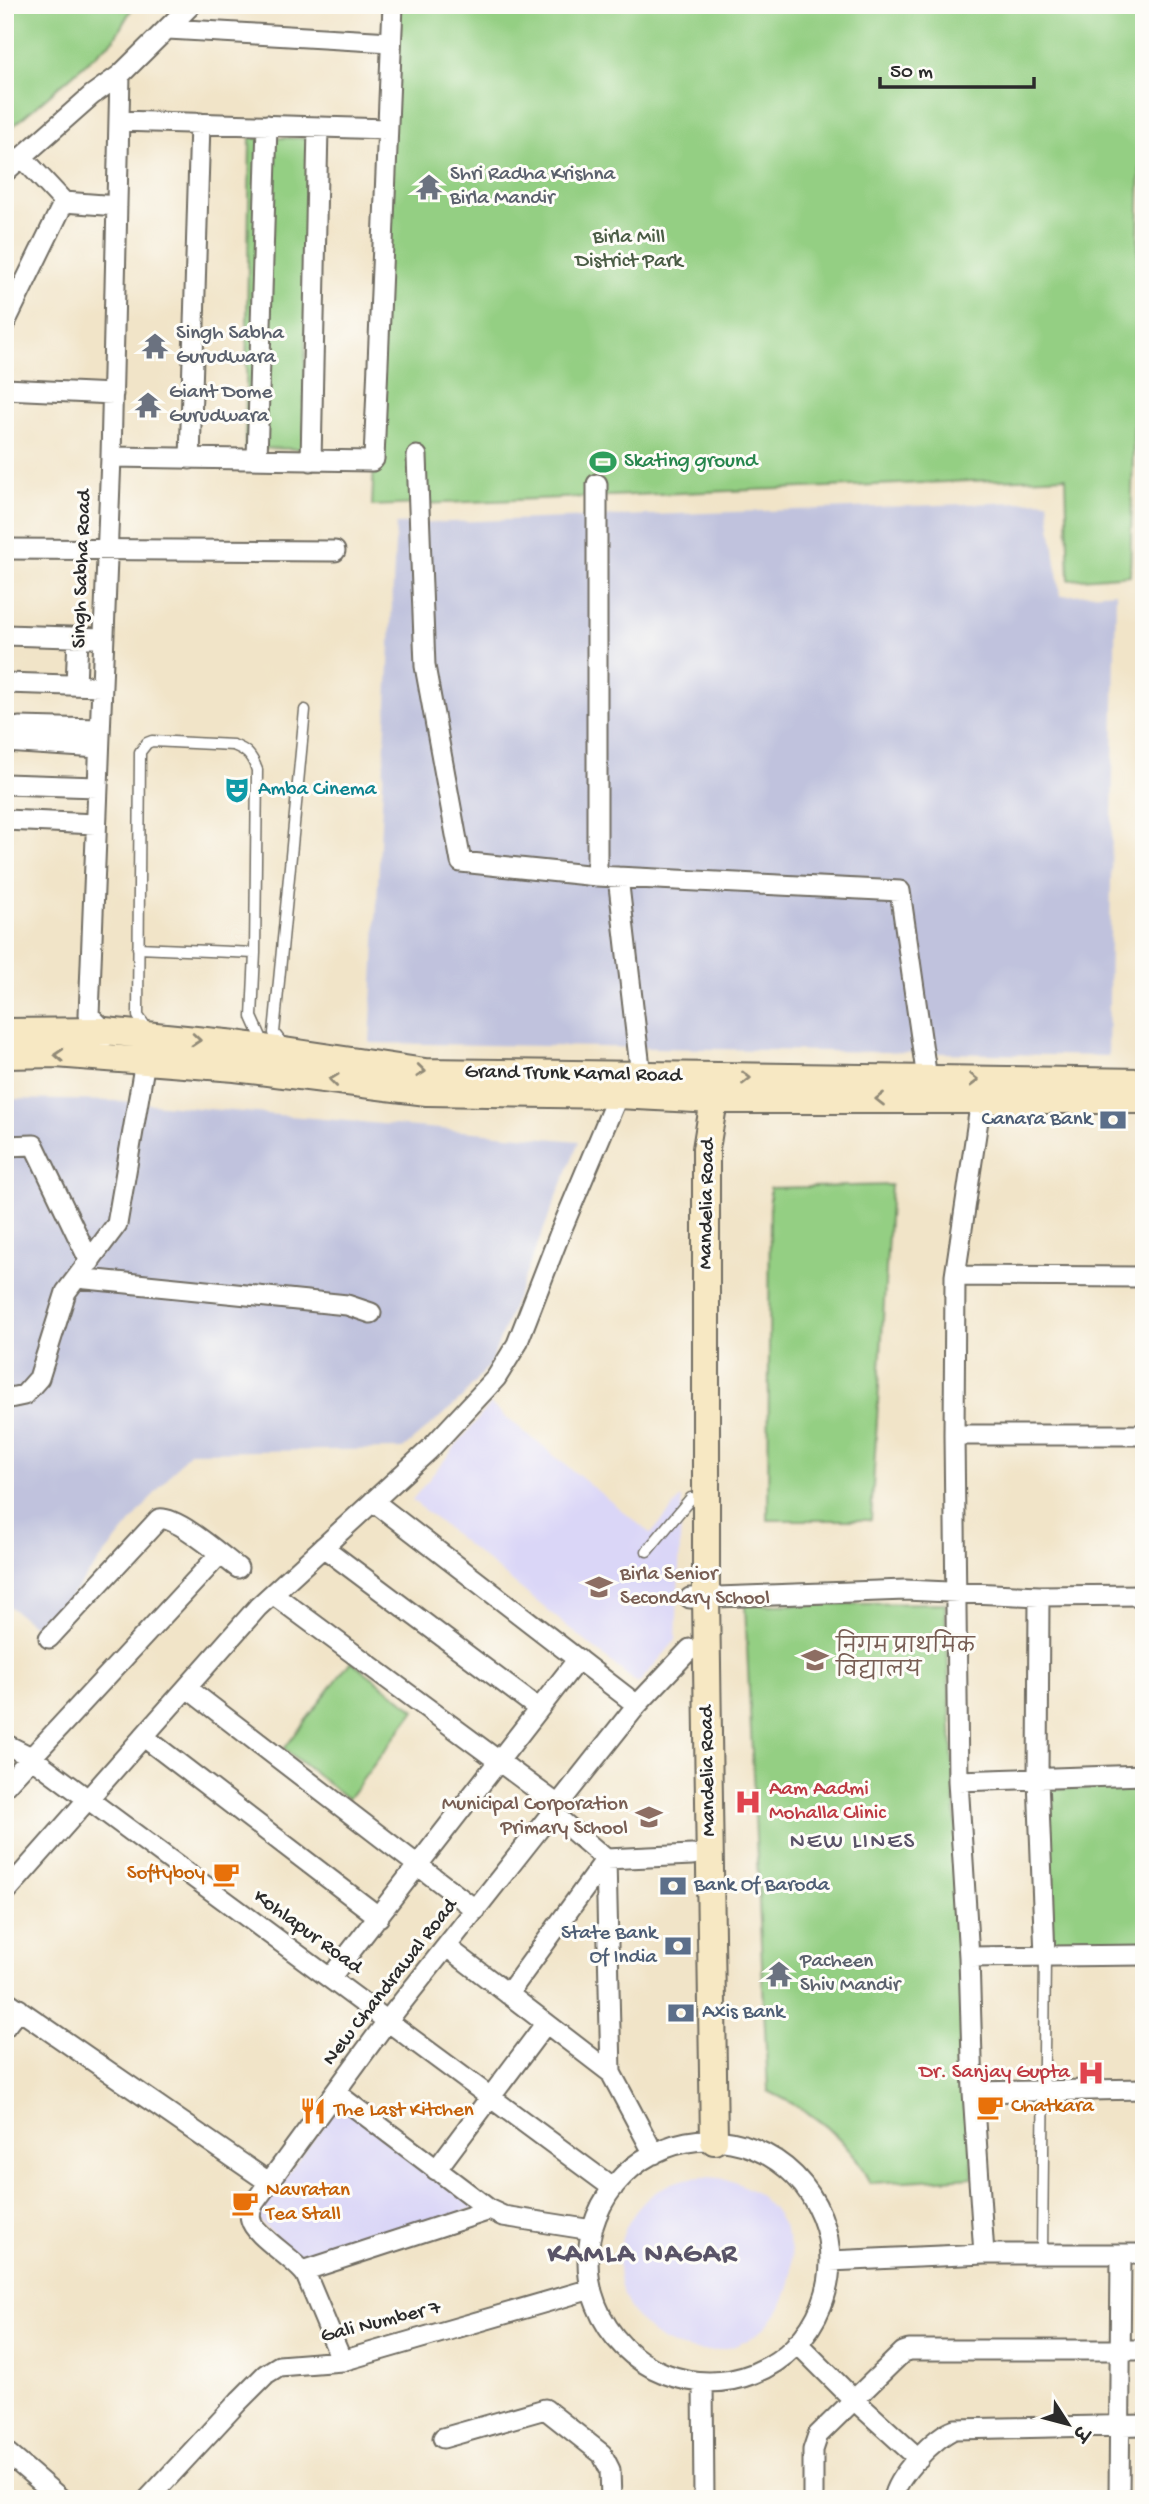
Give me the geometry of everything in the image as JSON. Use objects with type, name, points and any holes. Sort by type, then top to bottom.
[{"type":"main road","name":"Grand Trunk Karnal Road","points":[[5,1031],[105,1031],[149,1049],[235,1068],[427,1092],[618,1095],[928,1079],[1144,1082]]},
{"type":"main road","name":"Grand Trunk Karnal Road","points":[[5,1055],[55,1054],[104,1058],[149,1049],[278,1050],[425,1072],[641,1076],[714,1089],[981,1100],[1144,1100]]},
{"type":"main road","name":"Mandelia Road","points":[[705,2140],[692,1855],[690,1649],[698,1597],[691,1498],[697,1149],[714,1089]]},
{"type":"main road","name":"Mandelia Road","points":[[705,2140],[698,1597],[706,1149],[714,1089]]},
{"type":"street","points":[[5,172],[92,95],[120,75],[191,5]]},
{"type":"street","points":[[111,457],[311,461],[374,459],[393,5]]},
{"type":"street","points":[[168,29],[391,42]]},
{"type":"street","name":"Singh Sabha Road","points":[[105,1031],[89,1015],[111,457],[120,75]]},
{"type":"street","points":[[120,121],[387,129]]},
{"type":"street","points":[[190,459],[200,123]]},
{"type":"street","points":[[257,459],[267,125]]},
{"type":"street","points":[[311,461],[318,127]]},
{"type":"street","points":[[22,157],[64,202],[117,206]]},
{"type":"street","points":[[7,314],[64,202]]},
{"type":"street","points":[[5,389],[113,394]]},
{"type":"street","points":[[417,456],[425,666],[461,862],[597,876],[900,891],[928,1079]]},
{"type":"street","points":[[597,484],[597,876]]},
{"type":"street","points":[[5,549],[335,551]]},
{"type":"street","points":[[5,635],[103,638]]},
{"type":"street","points":[[76,685],[78,637]]},
{"type":"street","points":[[5,683],[101,686]]},
{"type":"street","points":[[19,727],[99,738]]},
{"type":"street","points":[[5,742],[99,738]]},
{"type":"street","points":[[5,783],[97,787]]},
{"type":"street","points":[[5,820],[96,824]]},
{"type":"street","points":[[618,877],[641,1076]]},
{"type":"street","points":[[104,1058],[105,1031]]},
{"type":"street","points":[[5,1399],[24,1395],[39,1378],[66,1292],[117,1224],[149,1049]]},
{"type":"street","points":[[5,1893],[86,1799],[272,1594],[429,1450],[496,1378],[517,1344],[618,1095]]},
{"type":"street","points":[[981,1100],[955,1276],[954,1435],[958,1780],[969,1957],[973,2092],[984,2254]]},
{"type":"street","points":[[5,1146],[34,1145],[90,1262]]},
{"type":"street","points":[[955,1276],[1144,1277]]},
{"type":"street","points":[[77,1278],[347,1306],[371,1312]]},
{"type":"street","points":[[954,1435],[1144,1435]]},
{"type":"street","points":[[373,1501],[637,1705]]},
{"type":"street","points":[[49,1638],[159,1519],[167,1519],[192,1534],[238,1568]]},
{"type":"street","points":[[323,1547],[539,1709]]},
{"type":"street","points":[[5,1786],[220,1555]]},
{"type":"street","points":[[698,1597],[905,1590],[1039,1596],[1144,1595]]},
{"type":"street","points":[[272,1594],[499,1760],[606,1858],[611,2073]]},
{"type":"street","points":[[1039,1596],[1038,1780],[1045,1956]]},
{"type":"street","name":"New Chandrawal Road","points":[[342,2361],[303,2271],[252,2225],[250,2212],[258,2196],[388,2020],[637,1705],[690,1649]]},
{"type":"street","points":[[330,1978],[578,1659]]},
{"type":"street","points":[[187,1688],[476,1910]]},
{"type":"street","points":[[144,1737],[379,1917]]},
{"type":"street","name":"Kohlapur Road","points":[[5,1744],[31,1757],[613,2188]]},
{"type":"street","points":[[958,1780],[1144,1776]]},
{"type":"street","points":[[606,1858],[692,1855]]},
{"type":"street","points":[[508,1994],[606,1858]]},
{"type":"street","points":[[446,1947],[611,2073],[654,2154]]},
{"type":"street","points":[[969,1957],[1144,1955]]},
{"type":"street","points":[[5,2027],[12,2005],[270,2183]]},
{"type":"street","points":[[436,2170],[546,2023]]},
{"type":"street","points":[[973,2092],[1144,2089]]},
{"type":"street","points":[[336,2093],[490,2210],[503,2216],[592,2230]]},
{"type":"street","points":[[705,2140],[749,2147],[786,2168],[813,2200],[828,2240],[828,2279],[818,2313],[797,2343],[782,2357],[745,2376],[724,2381],[681,2379],[640,2361],[623,2347],[609,2330],[591,2289],[589,2250],[592,2230],[597,2215],[613,2188],[628,2172],[654,2154],[705,2140]]},
{"type":"street","points":[[303,2271],[490,2210]]},
{"type":"street","points":[[830,2261],[984,2254],[1144,2254]]},
{"type":"street","points":[[1119,2499],[1121,2254]]},
{"type":"street","name":"Gali Number 7","points":[[149,2499],[266,2374],[279,2366],[342,2361],[591,2289]]},
{"type":"street","points":[[797,2343],[919,2459]]},
{"type":"street","points":[[813,2499],[814,2443],[818,2435],[899,2355],[909,2350],[1144,2350]]},
{"type":"street","points":[[703,2382],[704,2499]]},
{"type":"street","points":[[443,2438],[545,2409],[602,2454],[610,2470],[611,2499]]},
{"type":"street","points":[[893,2499],[898,2485],[919,2459],[939,2437],[955,2429],[1144,2425]]},
{"type":"street","points":[[5,2451],[61,2499]]},
{"type":"lane","points":[[278,1050],[274,1033],[305,710]]},
{"type":"lane","points":[[149,1049],[138,1016],[138,948],[140,752],[152,741],[233,745],[245,749],[253,757],[257,770],[252,1017],[278,1050]]},
{"type":"lane","points":[[138,948],[255,953]]},
{"type":"lane","points":[[647,1551],[691,1498]]},
{"type":"lane","points":[[1042,2254],[1045,1956]]},
{"type":"shaded area","points":[[1048,501],[1060,596],[1116,592],[1108,1056],[370,1043],[396,524]]},
{"type":"shaded area","points":[[5,1099],[117,1101],[579,1141],[490,1364],[461,1399],[403,1449],[189,1452],[41,1632],[5,1603]]},
{"type":"shaded area","name":"Birla Senior Secondary School","points":[[490,1404],[651,1534],[682,1497],[676,1640],[638,1684],[412,1500]]},
{"type":"shaded area","points":[[341,2103],[475,2208],[306,2263],[255,2217]]},
{"type":"shaded area","points":[[705,2177],[738,2183],[767,2202],[786,2231],[792,2264],[786,2297],[767,2326],[738,2345],[705,2351],[672,2345],[643,2326],[624,2297],[618,2264],[624,2231],[643,2202],[672,2183]]},
{"type":"green space","points":[[5,5],[134,5],[114,39],[5,133]]},
{"type":"green space","name":"Birla Mill District Park","points":[[395,5],[1144,5],[1130,575],[1069,580],[1066,477],[372,506]]},
{"type":"green space","points":[[250,138],[308,138],[304,449],[245,448]]},
{"type":"green space","points":[[891,1185],[871,1520],[768,1520],[770,1188]]},
{"type":"green space","points":[[945,1603],[973,2177],[870,2183],[851,2152],[828,2128],[800,2108],[768,2091],[745,1605]]},
{"type":"green space","points":[[351,1661],[415,1710],[348,1799],[284,1749]]},
{"type":"green space","points":[[1144,1787],[1144,1945],[1047,1947],[1044,1789]]},
{"type":"place","name":"Shri Radha Krishna Birla Mandir","points":[[429,187]]},
{"type":"place","name":"Singh Sabha Gurudwara","points":[[155,346]]},
{"type":"place","name":"Giant Dome Gurudwara","points":[[148,405]]},
{"type":"place","name":"Skating ground","points":[[603,462]]},
{"type":"place","name":"Amba Cinema","points":[[237,790]]},
{"type":"place","name":"Canara Bank","points":[[1113,1120]]},
{"type":"place","name":"Birla Senior Secondary School","points":[[599,1587]]},
{"type":"place","name":"निगम प्राथमिक विद्यालय","points":[[815,1660]]},
{"type":"place","name":"Aam Aadmi Mohalla Clinic","points":[[748,1802]]},
{"type":"place","name":"Municipal Corporation Primary School","points":[[649,1817]]},
{"type":"place","name":"Softyboy","points":[[226,1874]]},
{"type":"place","name":"Bank Of Baroda","points":[[673,1886]]},
{"type":"place","name":"State Bank Of India","points":[[678,1946]]},
{"type":"place","name":"Pacheen Shiv Mandir","points":[[779,1974]]},
{"type":"place","name":"Axis Bank","points":[[681,2013]]},
{"type":"place","name":"Dr. Sanjay Gupta","points":[[1091,2073]]},
{"type":"place","name":"Chatkara","points":[[990,2107]]},
{"type":"place","name":"The Last Kitchen","points":[[313,2111]]},
{"type":"place","name":"Navratan Tea Stall","points":[[245,2203]]},
{"type":"district","name":"NEW LINES","points":[[853,1842]]},
{"type":"district","name":"KAMLA NAGAR","points":[[643,2255]]}]
